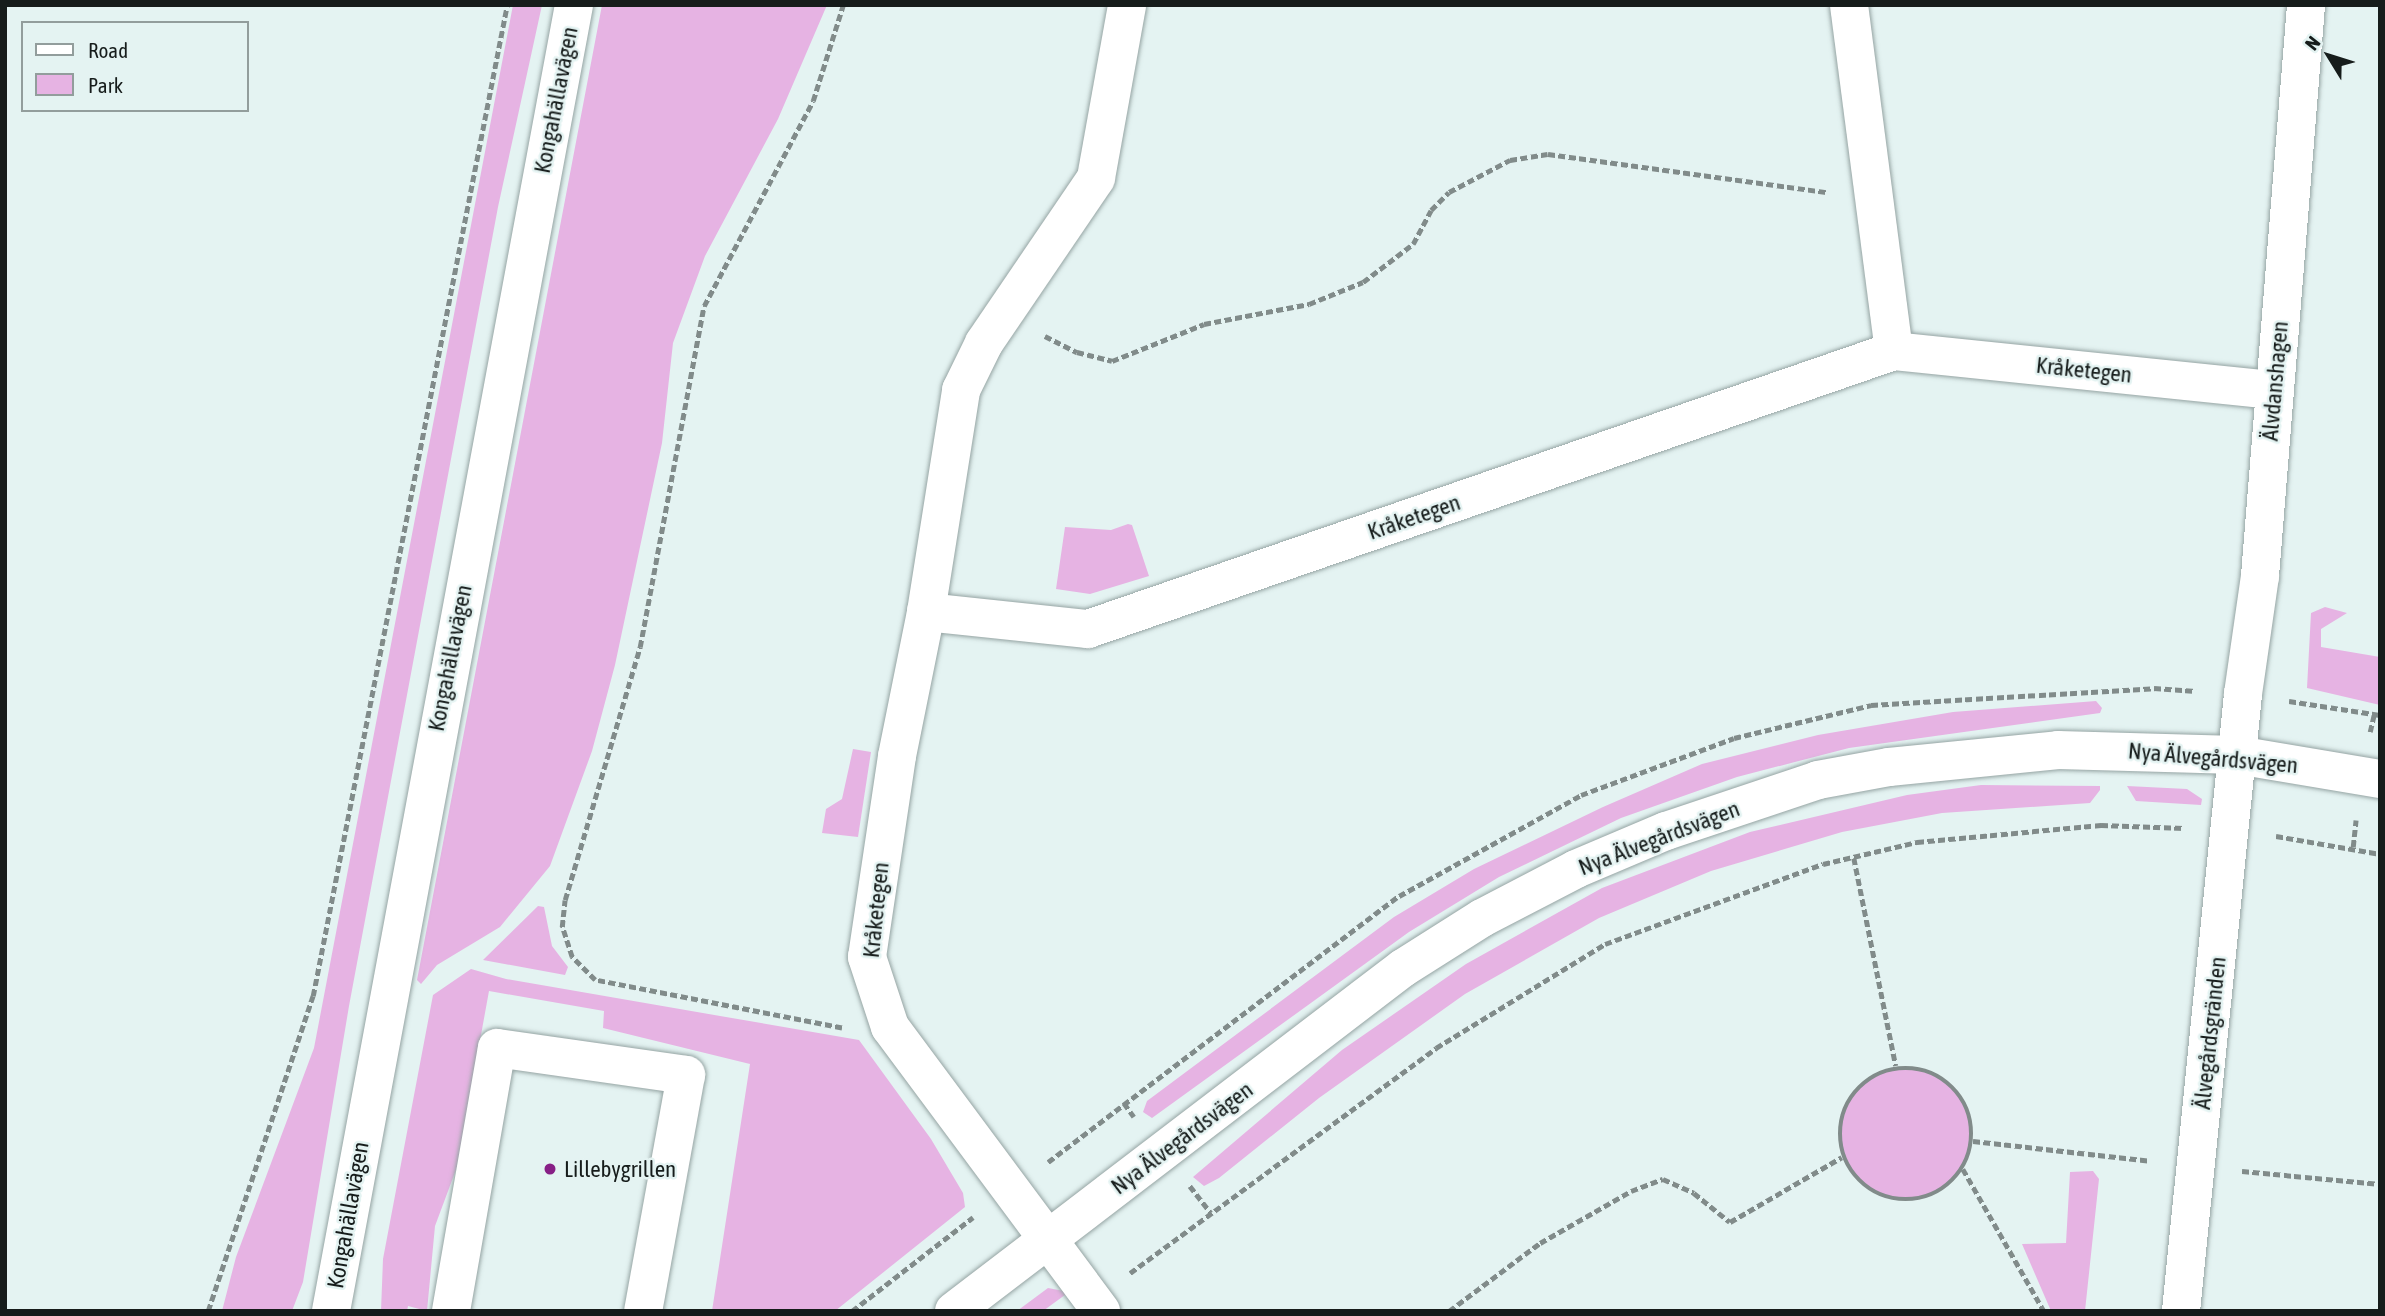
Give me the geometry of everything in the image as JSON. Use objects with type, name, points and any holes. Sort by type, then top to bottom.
[{"type":"street","name":"Kongahällavägen","points":[[331,1311],[574,5]]},
{"type":"street","name":"Kråketegen","points":[[1049,1241],[890,1027],[867,957],[897,756],[926,612],[961,390],[1003,315],[1096,178],[1128,5]]},
{"type":"street","points":[[1849,5],[1894,351]]},
{"type":"street","name":"Älvdanshagen","points":[[2237,755],[2260,576],[2306,5]]},
{"type":"street","name":"Kråketegen","points":[[926,612],[1088,629],[1894,351],[2274,390]]},
{"type":"street","name":"Nya Älvegårdsvägen","points":[[954,1311],[1403,968],[1482,918],[1576,869],[1666,831],[1818,780],[1889,767],[2058,750],[2237,755],[2380,779]]},
{"type":"street","name":"Älvegårdsgränden","points":[[2181,1311],[2237,755]]},
{"type":"street","points":[[451,1311],[497,1048],[686,1074],[643,1311]]},
{"type":"street","points":[[1049,1241],[1097,1305]]},
{"type":"path","points":[[208,1311],[292,1071],[313,996],[507,5]]},
{"type":"path","points":[[843,5],[813,101],[704,306],[640,647],[565,900],[562,928],[572,957],[595,980],[836,1028],[890,1027]]},
{"type":"path","points":[[1003,315],[1077,352],[1112,361],[1204,324],[1309,304],[1363,282],[1413,244],[1431,210],[1449,192],[1510,160],[1548,154],[1875,200]]},
{"type":"path","points":[[1097,1305],[1436,1048],[1605,944],[1823,864],[1917,842],[2101,825],[2231,829],[2380,854]]},
{"type":"path","points":[[1854,858],[1896,1066]]},
{"type":"path","points":[[1896,1066],[1927,1069],[1954,1086],[1970,1111],[1972,1131],[1963,1169],[1936,1195],[1898,1200],[1864,1187],[1842,1157],[1840,1117],[1861,1084],[1896,1066]]},
{"type":"path","points":[[1449,1311],[1540,1243],[1631,1191],[1663,1179],[1693,1193],[1730,1222],[1842,1157]]},
{"type":"path","points":[[1963,1169],[2044,1311]]},
{"type":"green space","points":[[513,5],[542,5],[498,207],[349,1006],[303,1282],[292,1311],[222,1311],[236,1257],[314,1048]]},
{"type":"green space","points":[[602,5],[827,5],[778,119],[705,256],[673,343],[662,443],[615,665],[592,751],[550,866],[500,927],[437,965],[421,984],[417,980]]},
{"type":"green space","points":[[1132,525],[1149,576],[1090,594],[1056,589],[1065,527],[1111,530]]},
{"type":"green space","points":[[2325,607],[2347,613],[2321,629],[2321,647],[2380,657],[2380,705],[2307,688],[2311,613]]},
{"type":"green space","points":[[2096,701],[2102,708],[2100,713],[1849,748],[1737,777],[1621,818],[1499,877],[1409,932],[1152,1118],[1143,1112],[1147,1101],[1394,917],[1474,869],[1603,807],[1702,764],[1818,735],[1953,712]]},
{"type":"green space","points":[[853,749],[871,752],[858,837],[822,833],[826,809],[842,799]]},
{"type":"green space","points":[[1981,785],[2100,786],[2100,790],[2090,803],[1942,813],[1842,832],[1711,871],[1599,918],[1465,994],[1319,1098],[1219,1178],[1204,1186],[1193,1177],[1342,1050],[1466,964],[1602,888],[1750,832],[1907,795]]},
{"type":"green space","points":[[2127,786],[2187,789],[2202,799],[2201,805],[2136,801]]},
{"type":"green space","points":[[538,906],[544,907],[552,946],[568,967],[565,975],[483,960]]},
{"type":"green space","points":[[471,969],[506,979],[859,1040],[931,1139],[963,1193],[965,1207],[835,1311],[712,1311],[750,1064],[603,1028],[604,1011],[489,991],[457,1167],[435,1226],[427,1311],[408,1306],[407,1311],[381,1311],[383,1259],[433,995]]},
{"type":"green space","points":[[1906,1068],[1931,1073],[1953,1087],[1967,1109],[1972,1134],[1967,1159],[1953,1181],[1931,1195],[1906,1200],[1881,1195],[1859,1181],[1845,1159],[1840,1134],[1845,1109],[1859,1087],[1881,1073]]},
{"type":"green space","points":[[2093,1171],[2099,1179],[2085,1311],[2051,1311],[2022,1244],[2066,1243],[2070,1172]]},
{"type":"green space","points":[[1048,1288],[1069,1292],[1043,1311],[1017,1311]]},
{"type":"place","name":"Lillebygrillen","points":[[550,1169]]}]
